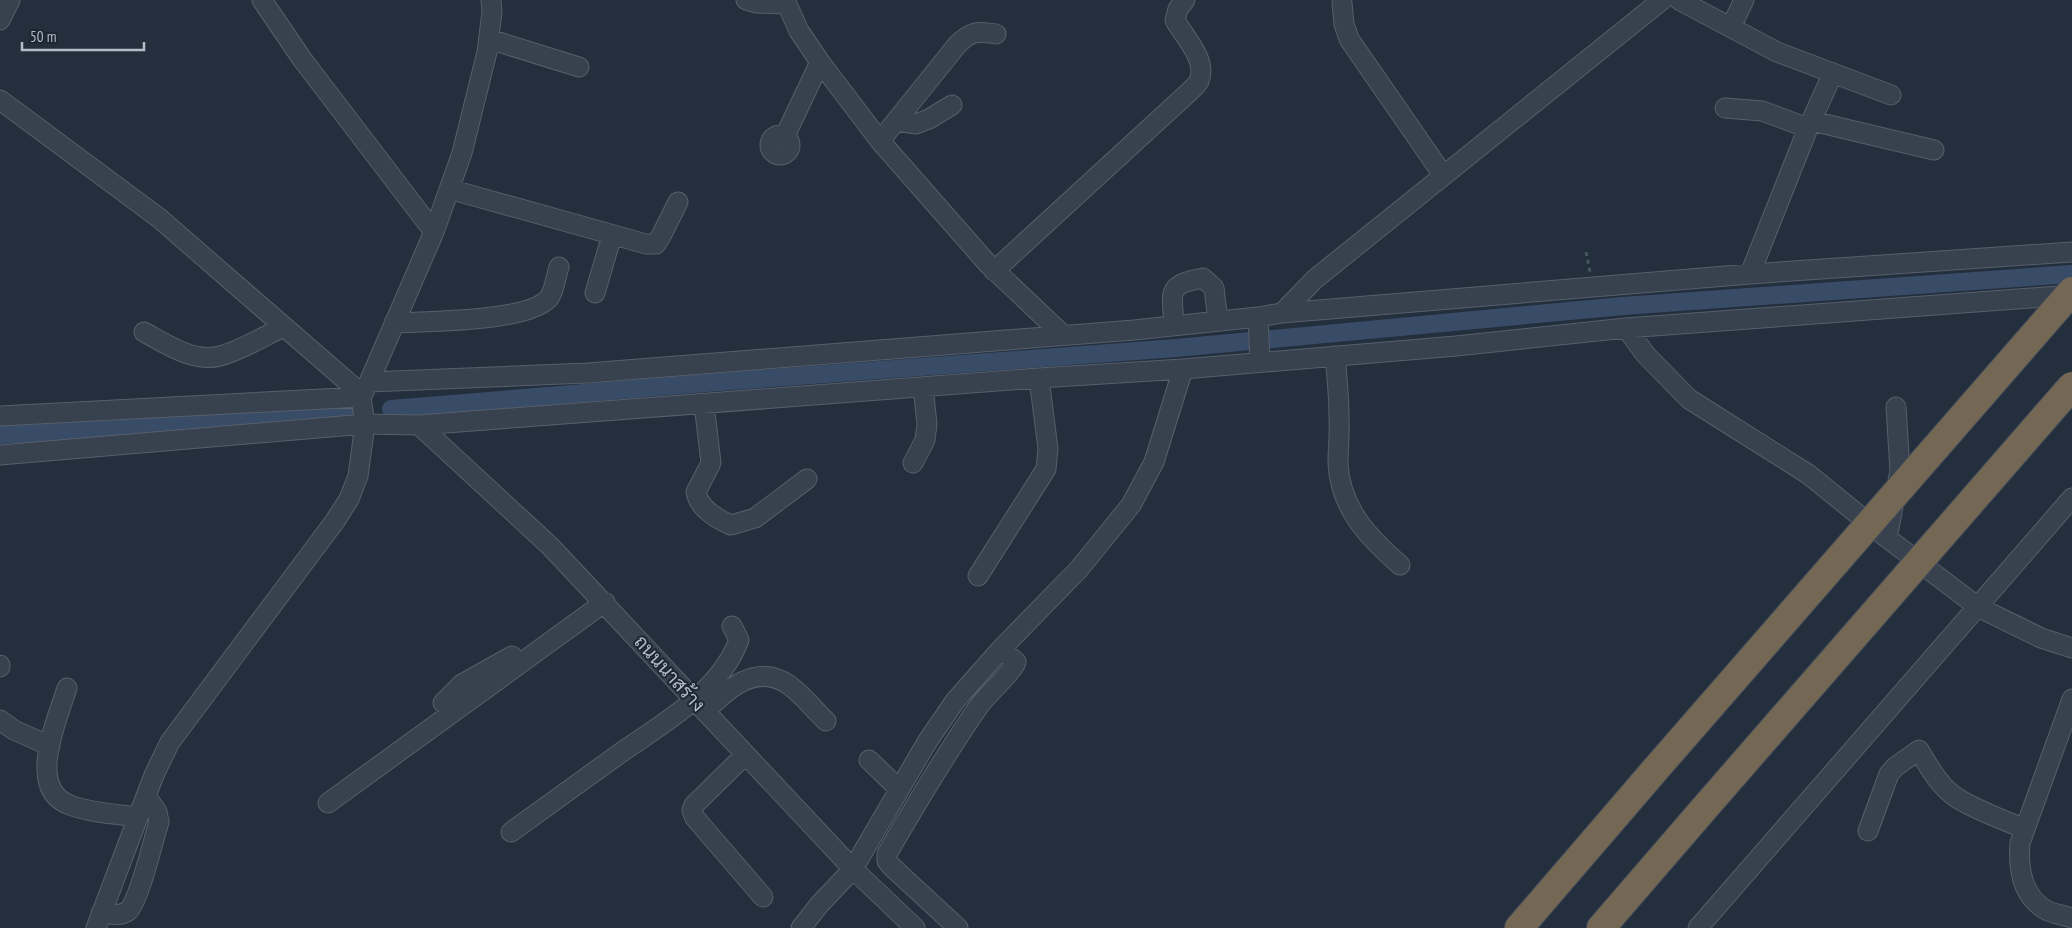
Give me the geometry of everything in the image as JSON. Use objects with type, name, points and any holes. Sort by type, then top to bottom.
[{"type":"highway","points":[[1519,928],[2072,291]]},
{"type":"highway","points":[[1600,928],[2072,386]]},
{"type":"street","points":[[0,20],[10,0]]},
{"type":"street","points":[[262,0],[302,59],[434,232]]},
{"type":"street","points":[[98,920],[146,796],[170,742],[335,521],[349,499],[358,476],[365,424],[365,390],[434,232],[462,153],[487,52],[491,0]]},
{"type":"street","points":[[746,0],[756,3],[785,2],[800,31],[820,62],[880,141],[930,200],[994,270],[1064,335]]},
{"type":"street","points":[[994,270],[1199,81],[1199,64],[1192,45],[1175,20],[1178,9],[1185,0]]},
{"type":"street","points":[[1282,313],[1315,279],[1662,0]]},
{"type":"street","points":[[1679,0],[1777,52],[1891,95]]},
{"type":"street","points":[[1731,27],[1744,0]]},
{"type":"street","points":[[1342,3],[1348,39],[1443,175]]},
{"type":"street","points":[[880,141],[957,45],[968,34],[981,32],[996,34]]},
{"type":"street","points":[[489,38],[579,67]]},
{"type":"street","points":[[785,136],[820,62]]},
{"type":"street","points":[[1750,274],[1810,124],[1833,73]]},
{"type":"street","points":[[0,100],[159,218],[352,385],[365,390]]},
{"type":"street","points":[[896,121],[916,124],[929,120],[952,105]]},
{"type":"street","points":[[1725,108],[1762,111],[1810,124],[1934,150]]},
{"type":"street","points":[[449,189],[646,244],[656,244],[678,202]]},
{"type":"street","points":[[595,294],[612,235]]},
{"type":"street","points":[[0,416],[588,373],[1134,330],[1218,321],[1258,322],[1282,313],[1750,274],[2072,252]]},
{"type":"street","points":[[394,324],[508,315],[537,308],[549,298],[559,267]]},
{"type":"street","points":[[1174,325],[1172,293],[1182,282],[1203,278],[1214,288],[1218,321]]},
{"type":"street","points":[[0,455],[365,424],[419,425],[1039,378],[1183,369],[1259,356],[1335,356],[1456,346],[1626,328],[2072,295]]},
{"type":"street","points":[[1258,322],[1259,356]]},
{"type":"street","points":[[144,332],[174,349],[198,356],[219,357],[283,327]]},
{"type":"street","points":[[1626,328],[1652,362],[1689,399],[1808,474],[1886,538],[1978,607],[2041,638],[2072,648]]},
{"type":"street","points":[[1335,356],[1339,418],[1338,464],[1340,483],[1358,523],[1372,540],[1400,564]]},
{"type":"street","points":[[801,928],[819,905],[853,869],[927,742],[955,701],[1001,649],[1079,569],[1131,505],[1154,462],[1183,369]]},
{"type":"street","points":[[978,576],[1046,469],[1048,449],[1039,378]]},
{"type":"street","points":[[913,462],[925,440],[927,424],[922,387]]},
{"type":"street","points":[[704,404],[711,463],[696,492],[697,499],[719,520],[731,525],[755,518],[807,479]]},
{"type":"street","points":[[1886,538],[1900,471],[1896,407]]},
{"type":"street","name":"ถนนนาสร้าง","points":[[419,425],[550,546],[605,602],[853,869],[915,928]]},
{"type":"street","points":[[1698,928],[2072,498]]},
{"type":"street","points":[[328,803],[605,602]]},
{"type":"street","points":[[700,706],[733,656],[739,640],[732,626]]},
{"type":"street","points":[[443,703],[462,684],[474,676],[514,654],[542,648]]},
{"type":"street","points":[[958,928],[892,867],[887,861],[887,854],[968,721],[988,693],[1014,668],[1016,662],[1001,649]]},
{"type":"street","points":[[511,832],[700,706],[743,681],[762,675],[776,678],[789,686],[826,721]]},
{"type":"street","points":[[67,688],[47,756],[47,782],[55,797],[68,805],[81,809],[138,817]]},
{"type":"street","points":[[2072,699],[2020,844],[2020,871],[2031,896],[2045,909],[2072,918]]},
{"type":"street","points":[[0,720],[14,730],[50,746]]},
{"type":"street","points":[[1868,831],[1889,774],[1894,767],[1918,750],[1930,770],[1949,793],[1981,810],[2025,829]]},
{"type":"street","points":[[745,754],[694,804],[692,810],[695,818],[763,897]]},
{"type":"street","points":[[869,760],[899,789]]},
{"type":"street","points":[[98,920],[128,911],[136,898],[159,822],[157,812],[146,796]]},
{"type":"waterway","points":[[391,409],[706,383],[1176,348],[1623,306],[2072,274]]},
{"type":"waterway","points":[[0,435],[137,428],[347,413]]}]
